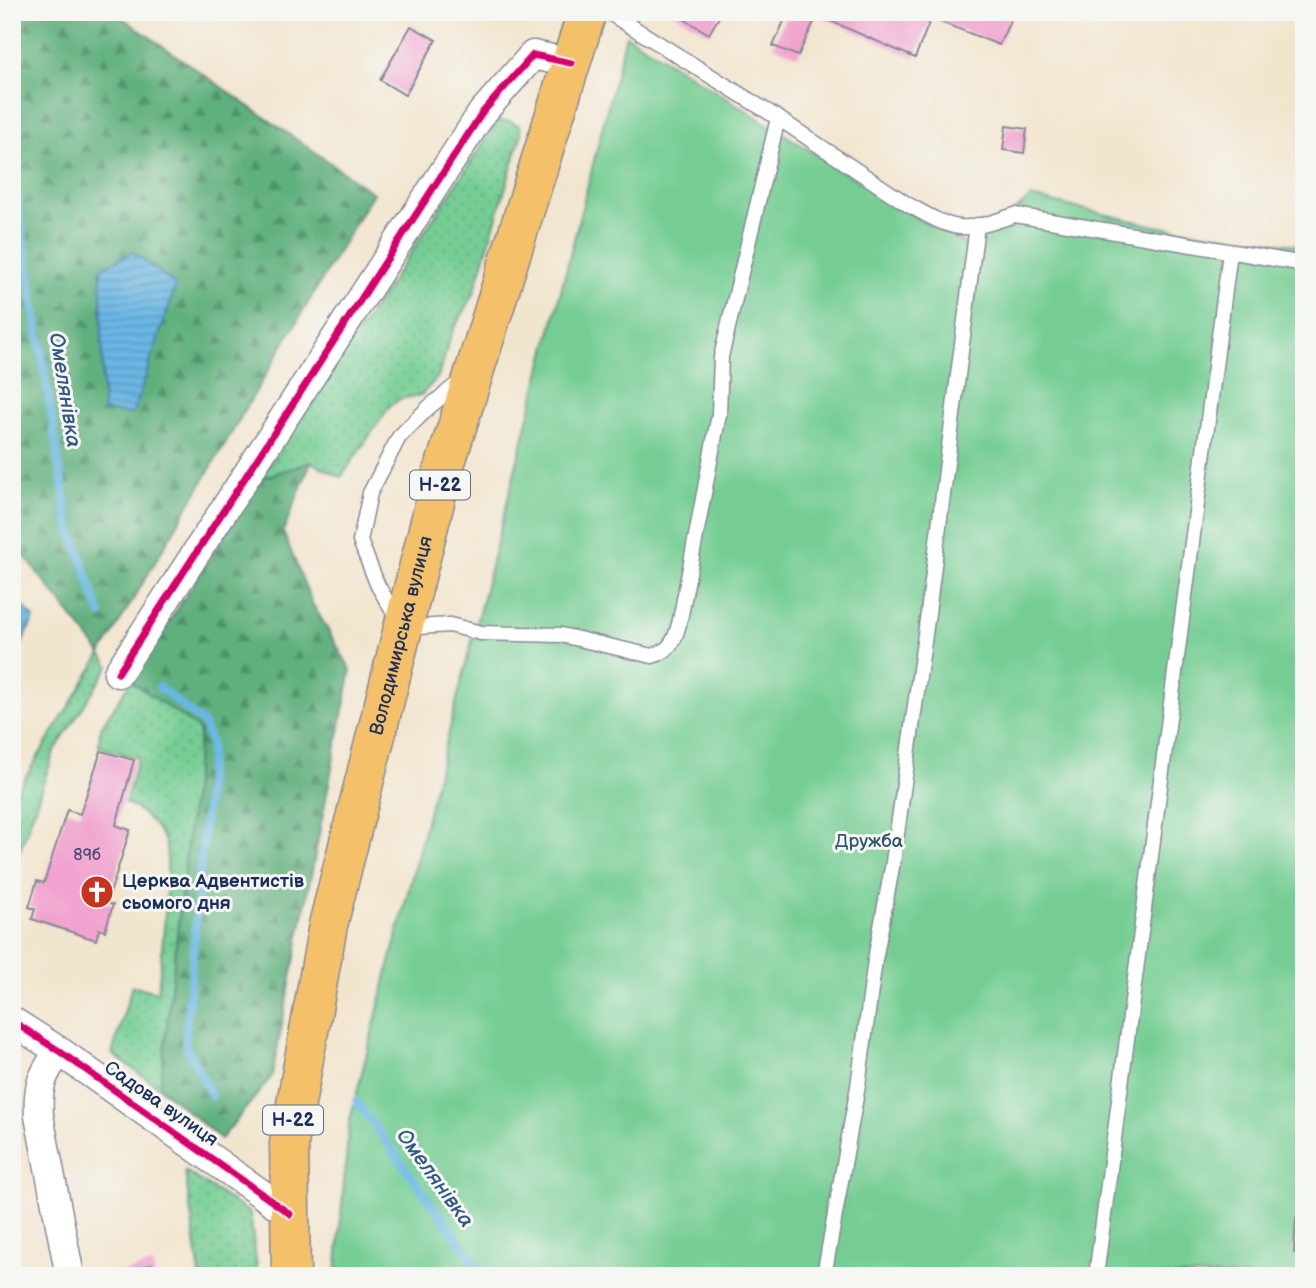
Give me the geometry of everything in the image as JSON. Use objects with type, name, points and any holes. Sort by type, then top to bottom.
[{"type":"main road","name":"Володимирська вулиця","points":[[291,1276],[289,1143],[328,925],[442,478],[587,12]]},
{"type":"street","points":[[118,673],[482,113],[533,55],[571,63]]},
{"type":"street","name":"Садова вулиця","points":[[12,1021],[59,1051],[290,1214]]},
{"type":"street","points":[[59,1051],[43,1073],[37,1093],[39,1116],[70,1276]]},
{"type":"lane","points":[[608,12],[926,214],[959,227],[1015,215],[1304,264]]},
{"type":"lane","points":[[474,371],[429,407],[399,437],[370,493],[360,541],[379,586],[403,628],[450,625],[481,633],[561,635],[652,656],[660,654],[670,647],[677,636],[719,414],[722,357],[778,118]]},
{"type":"lane","points":[[824,1276],[858,1086],[875,960],[893,862],[928,613],[976,225]]},
{"type":"lane","points":[[1096,1276],[1230,252]]},
{"type":"green space","points":[[12,12],[114,12],[373,193],[101,654],[12,540]]},
{"type":"green space","name":"Дружба","points":[[626,35],[919,219],[967,245],[994,230],[1031,197],[1155,226],[1304,246],[1304,1276],[336,1276],[349,1124]]},
{"type":"green space","points":[[498,121],[510,121],[520,126],[521,136],[473,296],[453,330],[438,377],[421,395],[400,399],[390,406],[341,477],[311,462],[261,478]]},
{"type":"green space","points":[[311,462],[283,532],[312,603],[351,670],[272,1076],[221,1139],[160,1088],[200,730],[131,681],[261,478]]},
{"type":"green space","points":[[101,654],[109,666],[54,752],[12,874],[12,799]]},
{"type":"green space","points":[[131,681],[200,729],[160,1088],[112,1054],[132,986],[158,992],[167,889],[164,840],[147,818],[125,803],[138,758],[99,747],[100,729]]},
{"type":"green space","points":[[185,1171],[250,1213],[258,1276],[200,1276]]},
{"type":"water","points":[[133,252],[176,285],[133,414],[103,411],[101,269]]},
{"type":"water","points":[[12,594],[34,618],[17,654],[12,654]]},
{"type":"building","points":[[672,12],[722,12],[709,34]]},
{"type":"building","points":[[788,12],[1014,12],[999,45],[931,18],[915,58],[817,15],[798,56],[773,46]]},
{"type":"building","points":[[411,26],[436,40],[405,95],[380,80]]},
{"type":"building","points":[[1006,126],[1027,129],[1024,153],[1003,150]]},
{"type":"building","points":[[101,751],[134,760],[116,825],[130,830],[107,903],[113,905],[105,931],[99,929],[96,940],[32,919],[35,909],[29,907],[37,881],[44,883],[67,810],[80,814]]},
{"type":"building","points":[[1296,1217],[1304,1217],[1304,1253],[1294,1253]]},
{"type":"building","points":[[152,1264],[155,1276],[114,1276],[114,1275]]},
{"type":"waterway","name":"Омелянівка","points":[[12,166],[68,520],[101,615]]},
{"type":"waterway","name":"Омелянівка","points":[[159,687],[204,724],[211,744],[185,1044],[212,1097]]},
{"type":"waterway","name":"Омелянівка","points":[[356,1101],[485,1276]]},
{"type":"cycle path","points":[[118,673],[482,113],[533,55],[571,63]]},
{"type":"cycle path","points":[[12,1021],[59,1051],[290,1214]]},
{"type":"place","name":"Церква Адвентистів сьомого дня","points":[[97,892]]}]
